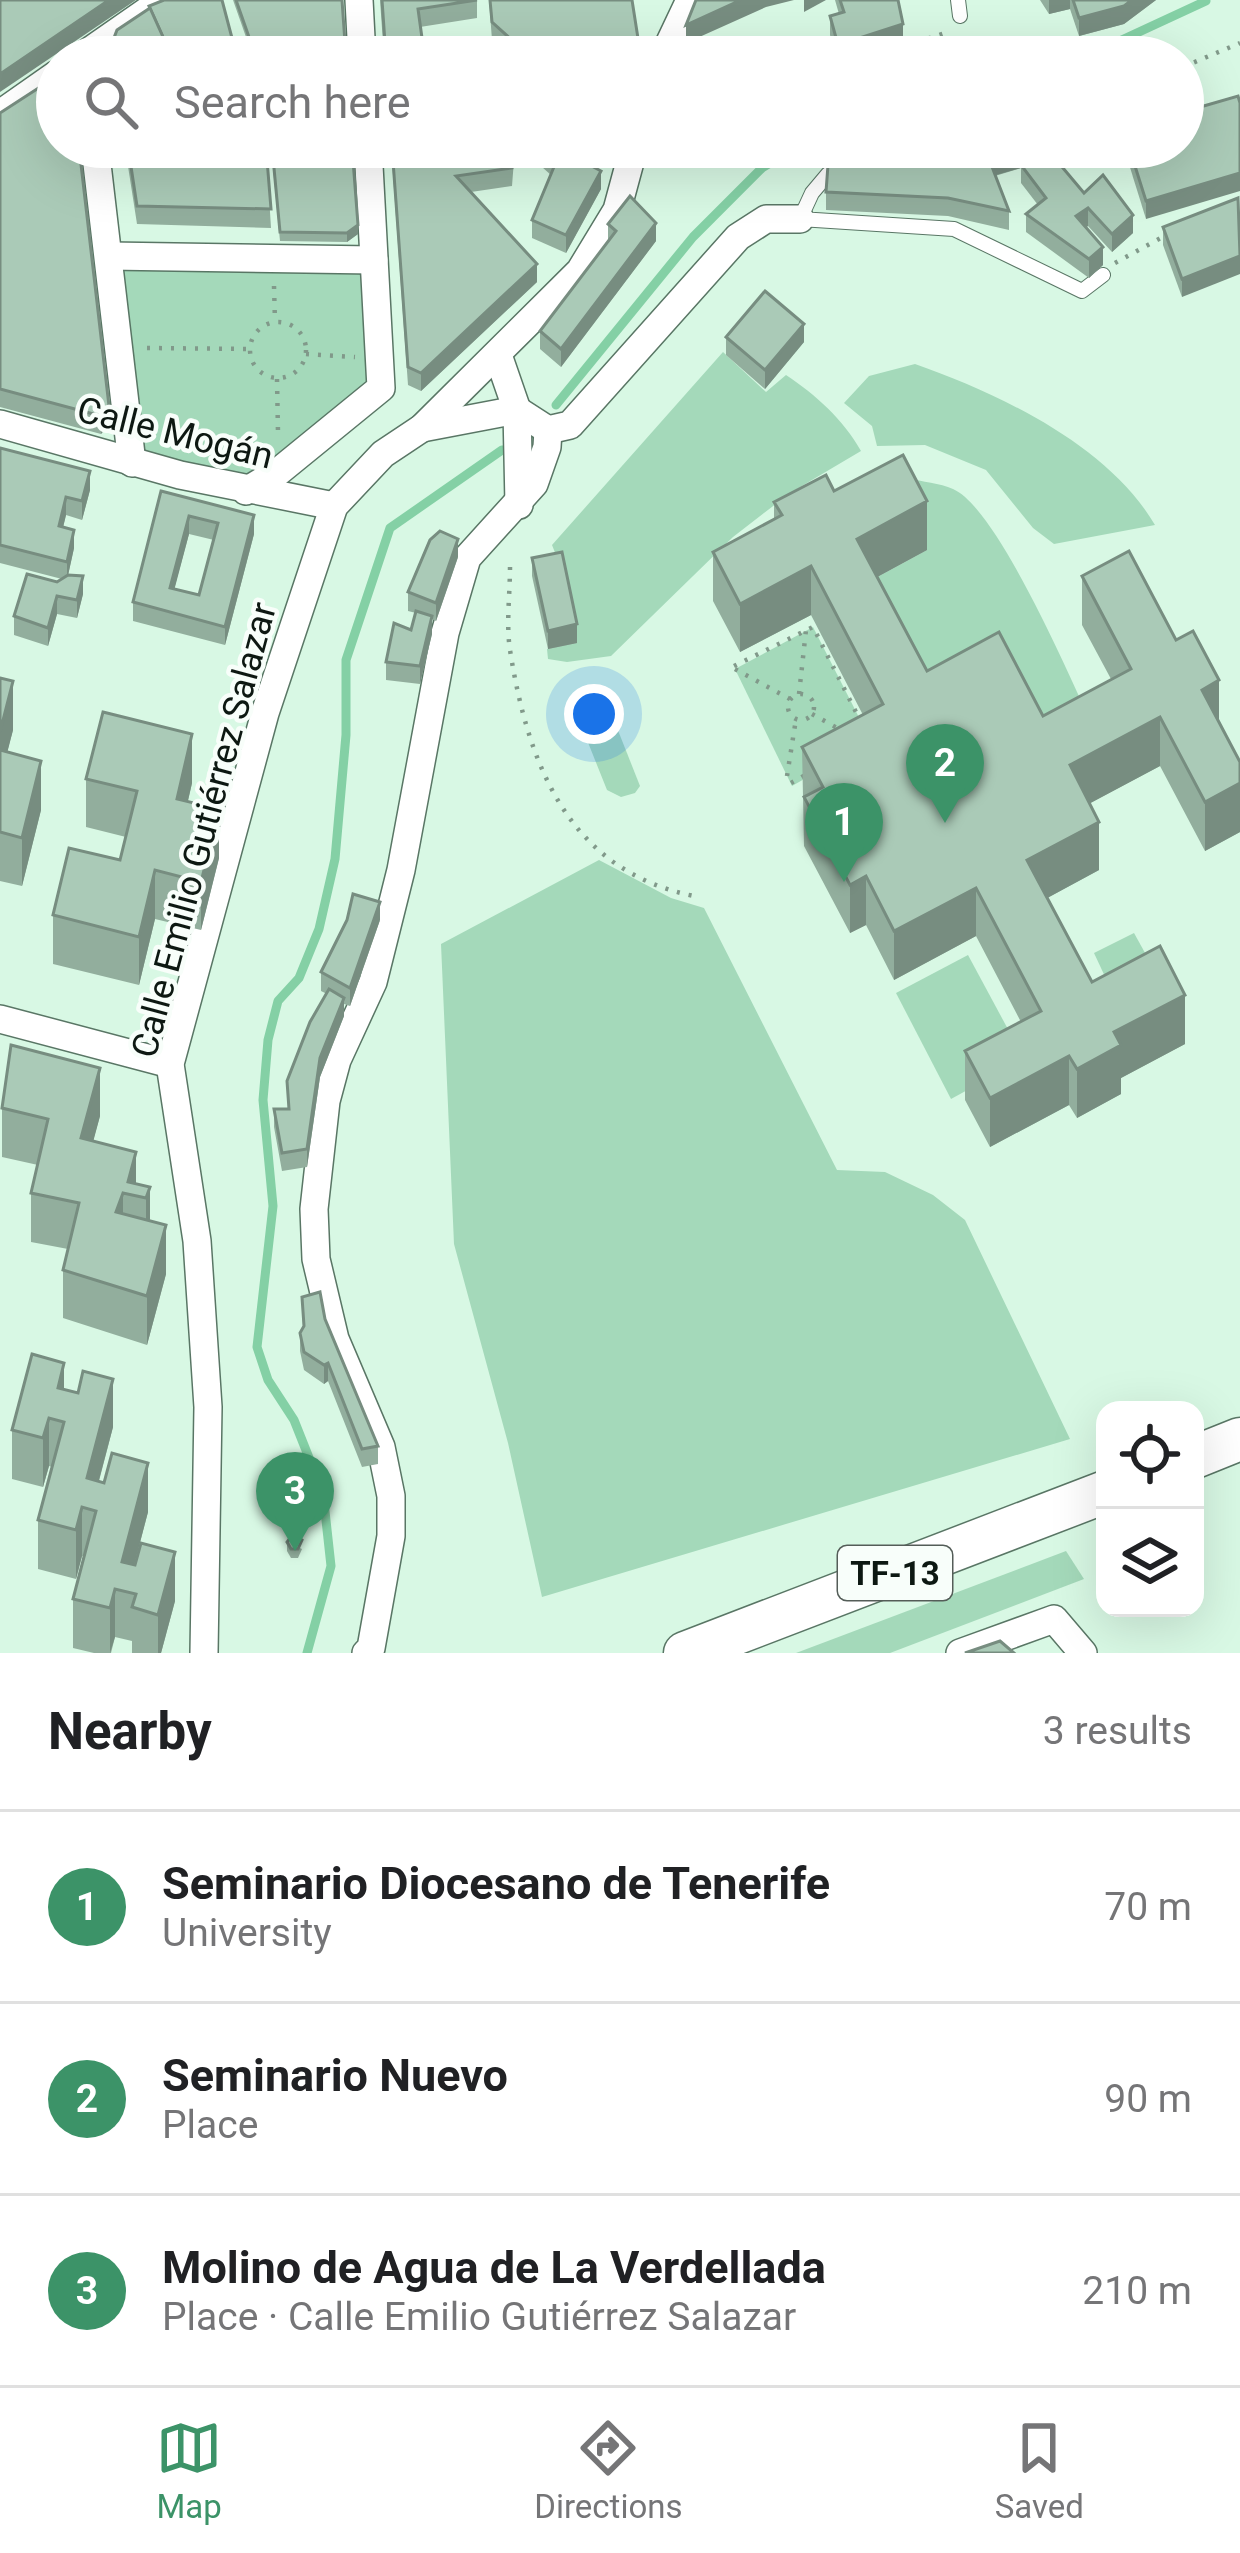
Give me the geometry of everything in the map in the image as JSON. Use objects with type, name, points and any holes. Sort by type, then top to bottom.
[{"type":"main road","points":[[1204,1453],[1240,1439]]},
{"type":"main road","name":"TF-13","points":[[685,1653],[1096,1495]]},
{"type":"street","points":[[112,36],[164,0]]},
{"type":"street","points":[[359,0],[361,36]]},
{"type":"street","points":[[673,36],[691,0]]},
{"type":"street","points":[[0,114],[36,89]]},
{"type":"street","points":[[98,168],[132,463]]},
{"type":"street","points":[[246,491],[278,472],[381,388],[369,168]]},
{"type":"street","name":"Calle Emilio Gutiérrez Salazar","points":[[204,1653],[208,1407],[197,1241],[170,1064],[265,712],[334,506],[383,454],[422,428],[580,271],[617,210],[628,168]]},
{"type":"street","points":[[422,428],[518,410],[548,430],[571,425],[738,237],[766,220],[800,219]]},
{"type":"street","points":[[109,256],[374,260]]},
{"type":"street","points":[[498,355],[518,410],[519,505]]},
{"type":"street","name":"Calle Mogán","points":[[0,424],[246,491],[334,506]]},
{"type":"street","points":[[365,1653],[371,1648],[392,1536],[391,1496],[381,1447],[335,1339],[316,1259],[314,1209],[326,1101],[337,1060],[373,982],[401,870],[445,633],[467,557],[534,484],[548,430]]},
{"type":"street","points":[[0,1019],[170,1064]]},
{"type":"street","points":[[960,1653],[1054,1619],[1083,1653]]},
{"type":"lane","points":[[828,174],[800,219],[953,229],[1082,291],[1103,275]]},
{"type":"path","points":[[937,36],[962,28],[959,8]]},
{"type":"path","points":[[1204,58],[1240,43]]},
{"type":"path","points":[[828,174],[838,168]]},
{"type":"path","points":[[1103,275],[1117,261],[1186,227]]},
{"type":"path","points":[[274,272],[275,322]]},
{"type":"path","points":[[275,322],[301,333],[306,354],[294,374],[277,379],[260,372],[250,350],[259,329],[275,322]]},
{"type":"path","points":[[134,348],[250,350]]},
{"type":"path","points":[[306,354],[369,357]]},
{"type":"path","points":[[277,379],[278,435]]},
{"type":"path","points":[[511,567],[509,647],[534,746],[566,812],[587,843],[627,874],[694,896]]},
{"type":"path","points":[[790,699],[734,667],[813,627],[861,722]]},
{"type":"path","points":[[799,694],[806,630]]},
{"type":"path","points":[[790,699],[799,694]]},
{"type":"path","points":[[799,694],[812,700],[812,714]]},
{"type":"path","points":[[790,699],[788,712],[796,719]]},
{"type":"path","points":[[796,719],[812,714],[847,734]]},
{"type":"path","points":[[796,719],[789,780],[809,773]]},
{"type":"green space","points":[[109,256],[374,260],[381,388],[246,491],[132,463]]},
{"type":"green space","points":[[723,352],[766,392],[786,375],[837,418],[861,451],[790,493],[733,537],[611,656],[567,662],[548,659],[547,649],[576,643],[562,570],[552,545]]},
{"type":"green space","points":[[915,364],[1016,407],[1081,447],[1135,496],[1155,525],[1054,544],[1033,528],[986,470],[925,445],[877,446],[872,426],[844,403],[869,376]]},
{"type":"green space","points":[[908,478],[953,489],[992,529],[1033,601],[1097,735],[927,719],[857,588],[927,550]]},
{"type":"green space","points":[[813,627],[871,741],[792,786],[735,669]]},
{"type":"green space","points":[[584,692],[606,700],[640,786],[635,793],[621,797],[607,790],[575,710],[575,698]]},
{"type":"green space","points":[[599,860],[671,898],[704,908],[837,1170],[885,1172],[933,1195],[965,1220],[1070,1439],[542,1597],[508,1443],[454,1244],[441,944]]},
{"type":"green space","points":[[1134,933],[1160,980],[1115,998],[1094,953]]},
{"type":"green space","points":[[968,955],[1024,1059],[951,1099],[896,993]]},
{"type":"green space","points":[[1066,1551],[1084,1579],[890,1653],[796,1653]]},
{"type":"building","points":[[0,0],[109,0],[56,36],[36,36],[36,50],[0,74]]},
{"type":"building","points":[[164,0],[222,0],[231,36],[163,36],[149,6]]},
{"type":"building","points":[[236,0],[342,0],[345,36],[249,36]]},
{"type":"building","points":[[382,0],[477,0],[418,9],[422,36],[385,36]]},
{"type":"building","points":[[490,0],[632,0],[638,36],[507,36],[492,22]]},
{"type":"building","points":[[696,0],[741,0],[686,25]]},
{"type":"building","points":[[840,0],[898,0],[903,24],[866,36],[836,36],[830,16],[844,12]]},
{"type":"building","points":[[1073,0],[1132,0],[1079,18]]},
{"type":"building","points":[[150,8],[163,36],[115,36]]},
{"type":"building","points":[[36,90],[36,168],[81,168],[109,406],[101,416],[0,389],[0,113]]},
{"type":"building","points":[[1238,96],[1240,173],[1146,201],[1136,168],[1204,168],[1204,106]]},
{"type":"building","points":[[131,168],[268,168],[271,209],[137,206]]},
{"type":"building","points":[[274,168],[354,168],[358,225],[347,233],[280,232]]},
{"type":"building","points":[[394,168],[512,168],[456,176],[537,264],[421,373],[408,367]]},
{"type":"building","points":[[554,168],[601,171],[566,235],[532,220]]},
{"type":"building","points":[[828,168],[992,168],[1009,211],[948,198],[826,192]]},
{"type":"building","points":[[1023,168],[1063,168],[1084,193],[1103,175],[1133,215],[1112,234],[1088,208],[1076,216],[1103,247],[1089,259],[1026,214],[1046,198]]},
{"type":"building","points":[[630,196],[656,223],[561,349],[540,331],[616,231],[608,224]]},
{"type":"building","points":[[1238,198],[1240,256],[1182,279],[1163,227]]},
{"type":"building","points":[[765,291],[804,324],[765,370],[726,337]]},
{"type":"building","points":[[0,448],[90,471],[82,501],[66,497],[59,526],[74,530],[67,562],[0,545]]},
{"type":"building","points":[[903,455],[927,501],[857,539],[927,671],[999,632],[1043,716],[1131,669],[1082,576],[1129,551],[1176,640],[1193,631],[1219,680],[1202,690],[1240,762],[1240,783],[1205,802],[1160,717],[1070,765],[1099,822],[1027,860],[1092,982],[1160,946],[1185,995],[1114,1032],[1121,1045],[1077,1069],[1069,1056],[990,1098],[965,1051],[1041,1011],[976,888],[894,931],[866,876],[850,885],[804,797],[823,787],[802,747],[883,704],[811,566],[740,604],[713,552],[782,515],[774,502],[826,475],[834,491]]},
{"type":"building","points":[[161,491],[254,515],[225,627],[133,602]],"holes":[[[189,516],[218,523],[199,595],[170,588]]]},
{"type":"building","points":[[440,531],[458,539],[436,603],[408,592],[430,540]]},
{"type":"building","points":[[562,552],[577,624],[548,631],[532,558]]},
{"type":"building","points":[[27,574],[57,582],[68,575],[83,576],[77,600],[57,596],[48,628],[14,616]]},
{"type":"building","points":[[416,611],[432,616],[420,666],[386,662],[394,623],[411,630]]},
{"type":"building","points":[[0,678],[13,681],[0,732]]},
{"type":"building","points":[[103,712],[192,734],[177,799],[219,809],[201,882],[155,870],[139,937],[53,915],[69,848],[120,860],[137,791],[86,779]]},
{"type":"building","points":[[0,750],[41,761],[22,838],[0,832]]},
{"type":"building","points":[[353,894],[380,902],[350,988],[321,972],[347,920]]},
{"type":"building","points":[[329,989],[344,998],[320,1058],[307,1149],[282,1153],[274,1109],[289,1109],[287,1081]]},
{"type":"building","points":[[11,1045],[100,1068],[81,1138],[136,1152],[128,1182],[150,1187],[146,1198],[123,1193],[116,1212],[166,1225],[147,1296],[63,1270],[79,1203],[31,1193],[48,1119],[2,1108]]},
{"type":"building","points":[[320,1292],[325,1319],[378,1446],[362,1449],[328,1363],[304,1352],[302,1297]]},
{"type":"building","points":[[32,1354],[64,1363],[58,1388],[78,1393],[83,1371],[113,1379],[87,1478],[104,1483],[112,1453],[148,1463],[122,1562],[135,1565],[141,1543],[175,1552],[158,1615],[132,1607],[136,1594],[115,1589],[110,1608],[73,1599],[96,1511],[82,1507],[76,1530],[38,1520],[64,1422],[49,1418],[43,1438],[12,1430]]},
{"type":"building","points":[[293,1534],[302,1540],[298,1549],[291,1549],[287,1542]]},
{"type":"building","points":[[1000,1641],[1014,1653],[965,1653]]},
{"type":"waterway","points":[[1130,36],[1206,1]]},
{"type":"waterway","points":[[556,405],[693,237],[762,168]]},
{"type":"waterway","points":[[307,1653],[331,1566],[323,1493],[294,1420],[268,1380],[257,1347],[273,1206],[263,1100],[268,1040],[278,1001],[299,978],[319,929],[335,859],[346,735],[346,660],[390,528],[502,450]]},
{"type":"place","name":"Seminario Nuevo","points":[[945,823]]},
{"type":"place","name":"Seminario Diocesano de Tenerife","points":[[844,882]]},
{"type":"place","name":"Molino de Agua de La Verdellada","points":[[295,1551]]}]
